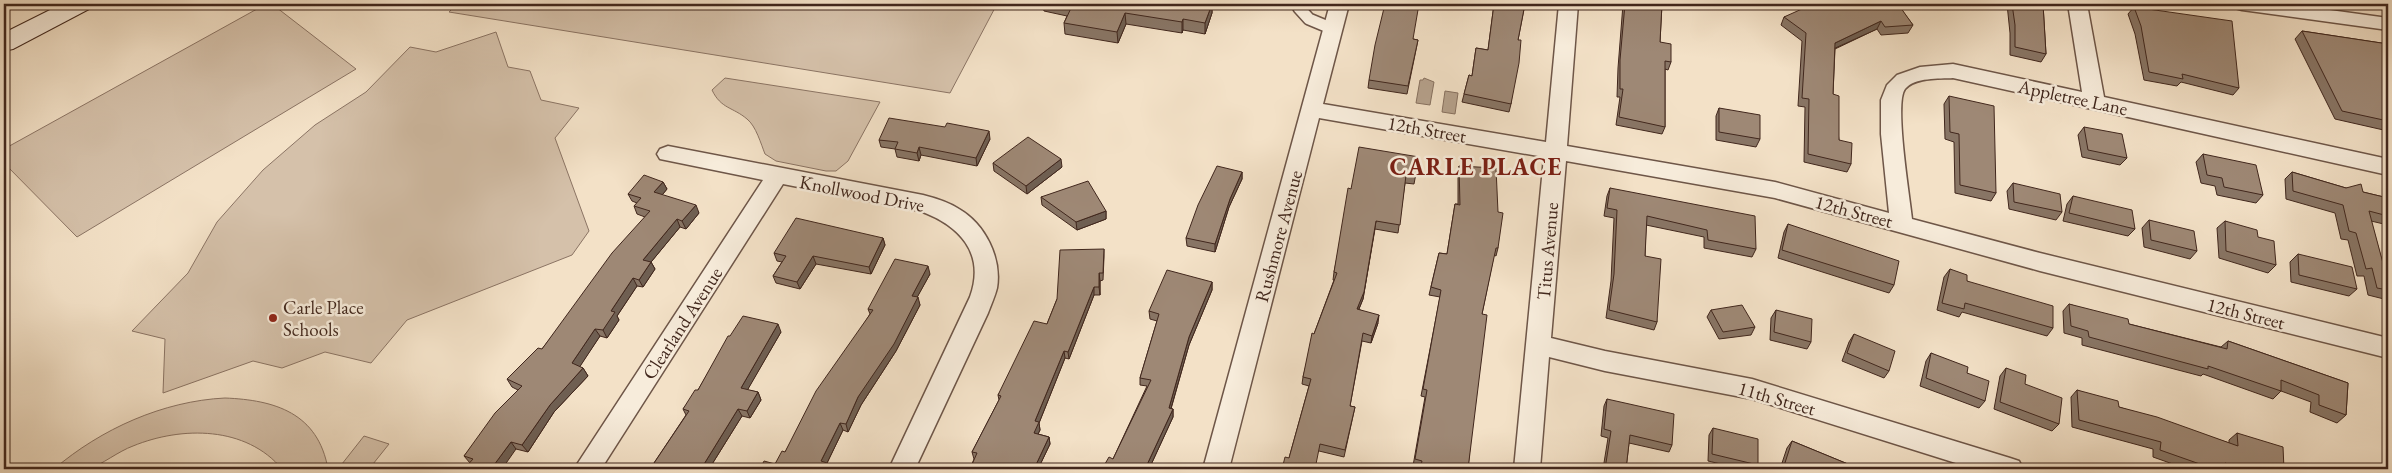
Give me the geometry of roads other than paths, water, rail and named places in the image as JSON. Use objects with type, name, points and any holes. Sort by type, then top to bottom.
[{"type":"street","points":[[4,43],[81,4]]},
{"type":"street","name":"Rushmore Avenue","points":[[1216,469],[1339,4]]},
{"type":"street","name":"Titus Avenue","points":[[1528,469],[1569,4]]},
{"type":"street","points":[[2078,4],[2094,102]]},
{"type":"street","points":[[2242,4],[2388,24]]},
{"type":"street","name":"Appletree Lane","points":[[1902,224],[1890,109],[1894,89],[1904,80],[1929,72],[1954,71],[2388,167]]},
{"type":"street","name":"12th Street","points":[[1311,110],[1758,186],[2040,262],[2388,348]]},
{"type":"street","name":"Knollwood Drive","points":[[668,154],[923,203],[952,215],[971,232],[980,247],[986,267],[985,288],[976,313],[902,469]]},
{"type":"street","name":"Clearland Avenue","points":[[587,469],[777,176]]},
{"type":"street","name":"11th Street","points":[[1539,345],[1605,361],[1752,389],[2010,469]]},
{"type":"lane","points":[[1299,4],[1299,8],[1309,19],[1333,30]]},
{"type":"place","name":"Carle Place Schools","points":[[273,318]]},
{"type":"district","name":"CARLE PLACE","points":[[1476,167]]}]
